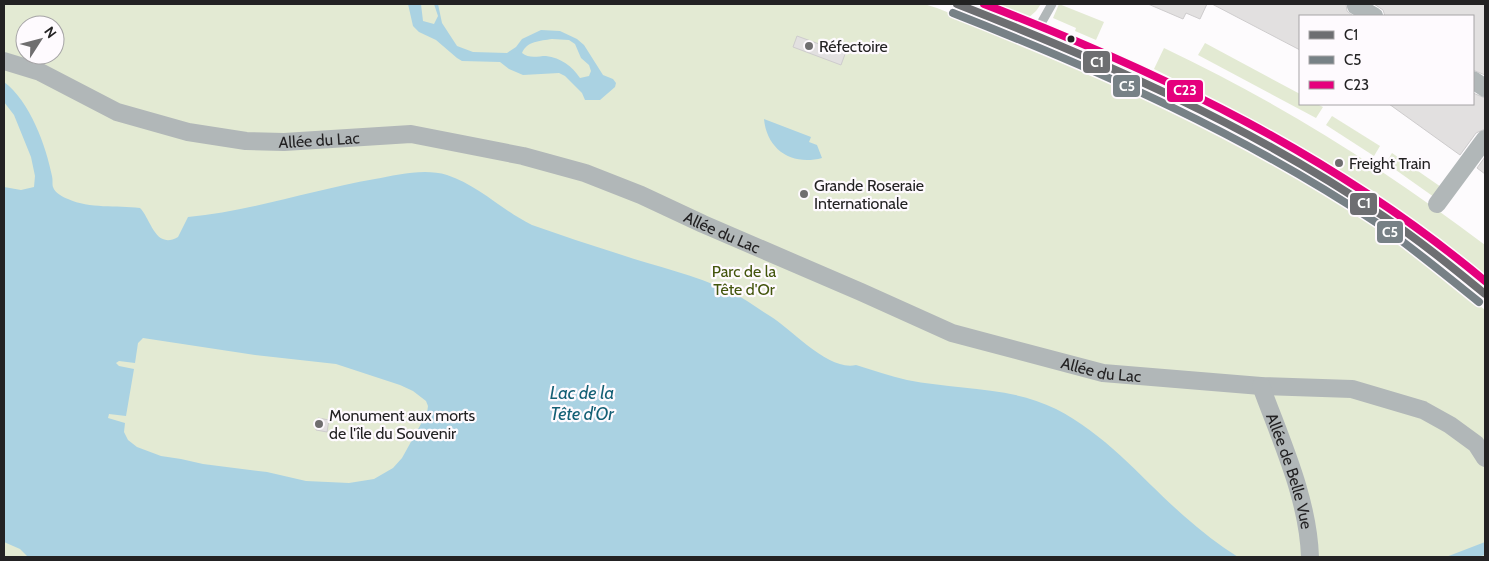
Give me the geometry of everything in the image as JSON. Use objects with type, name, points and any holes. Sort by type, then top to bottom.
[{"type":"street","points":[[1356,6],[1372,15]]},
{"type":"street","name":"Allée du Lac","points":[[4,61],[40,72],[117,112],[188,132],[246,141],[284,142],[411,134],[523,156],[585,173],[641,195],[952,333],[1103,373],[1260,386],[1352,389],[1423,410],[1450,425],[1476,444],[1485,458]]},
{"type":"street","points":[[1474,81],[1485,88]]},
{"type":"street","points":[[1441,198],[1485,139]]},
{"type":"street","name":"Allée de Belle Vue","points":[[1260,386],[1295,479],[1309,532],[1310,557]]},
{"type":"lane","points":[[956,4],[1035,34],[1171,94],[1223,120],[1302,164],[1365,204],[1439,256],[1485,294]]},
{"type":"lane","points":[[1035,34],[1052,4]]},
{"type":"green space","name":"Parc de la Tête d'Or","points":[[4,4],[924,4],[937,8],[1099,74],[1195,118],[1233,138],[1345,206],[1485,310],[1485,557],[4,557]]},
{"type":"green space","points":[[989,4],[1041,4],[1027,19]]},
{"type":"green space","points":[[1059,4],[1104,22],[1096,40],[1075,31],[1076,28],[1053,18]]},
{"type":"green space","points":[[1205,43],[1299,93],[1299,105],[1319,105],[1323,107],[1316,118],[1198,55]]},
{"type":"green space","points":[[1164,48],[1290,114],[1369,163],[1447,217],[1485,245],[1485,280],[1375,198],[1258,127],[1177,85],[1178,81],[1154,69]]},
{"type":"green space","points":[[1332,116],[1380,146],[1374,156],[1326,125]]},
{"type":"green space","points":[[1392,153],[1441,187],[1434,197],[1386,163]]},
{"type":"water","points":[[408,4],[421,4],[423,21],[434,24],[438,16],[434,4],[438,4],[442,23],[457,46],[473,52],[507,53],[516,47],[522,39],[541,30],[560,31],[577,39],[584,45],[603,75],[613,79],[616,83],[615,87],[600,100],[585,100],[582,93],[565,76],[559,73],[523,75],[509,69],[500,62],[462,61],[436,40],[419,32],[413,26]],"holes":[[[552,39],[569,40],[575,44],[581,58],[589,65],[591,71],[589,76],[580,78],[570,66],[557,59],[546,56],[531,57],[522,53],[527,46],[534,42]]]},
{"type":"water","name":"Lac de la Tête d'Or","points":[[4,82],[22,100],[36,125],[46,151],[53,187],[57,193],[68,199],[85,204],[140,208],[154,232],[164,240],[178,237],[188,217],[235,210],[401,174],[429,172],[458,179],[532,225],[608,251],[689,275],[731,292],[779,322],[811,348],[835,362],[856,365],[907,380],[1002,392],[1020,396],[1056,409],[1092,431],[1190,522],[1238,557],[28,557],[20,549],[4,542],[4,187],[21,190],[34,187],[35,176],[31,157],[14,115],[4,102]],"holes":[[[143,338],[255,355],[336,364],[400,385],[413,391],[426,401],[428,406],[427,413],[402,458],[393,468],[374,479],[349,483],[306,481],[267,472],[203,464],[161,456],[137,447],[128,440],[124,432],[125,423],[108,418],[109,414],[126,416],[134,369],[119,366],[116,363],[119,361],[135,363],[138,343]]]},
{"type":"water","points":[[764,119],[811,137],[809,142],[817,145],[822,158],[801,160],[783,153],[770,139]]},
{"type":"water","points":[[1485,542],[1485,555],[1476,557],[1446,557]]},
{"type":"building","points":[[1148,4],[1207,4],[1200,19],[1186,13],[1183,19]]},
{"type":"building","points":[[1212,4],[1346,4],[1347,11],[1352,15],[1299,15],[1299,49]]},
{"type":"building","points":[[1374,4],[1485,4],[1485,75],[1474,70],[1474,15],[1385,15],[1383,10]]},
{"type":"building","name":"Réfectoire","points":[[797,36],[833,49],[836,41],[848,46],[841,65],[793,47]]},
{"type":"building","points":[[1474,93],[1485,98],[1485,129],[1476,133],[1460,155],[1390,105],[1474,105]]},
{"type":"building","points":[[1485,157],[1485,174],[1477,168]]},
{"type":"building","points":[[318,418],[329,420],[327,432],[316,430]]},
{"type":"transit line","name":"C1","points":[[957,4],[1122,73],[1176,98],[1282,153],[1333,183],[1396,225],[1485,294]]},
{"type":"transit line","name":"C23","points":[[984,4],[1117,59],[1182,89],[1246,122],[1309,157],[1369,195],[1428,236],[1485,281]]},
{"type":"transit line","name":"C5","points":[[953,13],[1117,82],[1224,133],[1276,161],[1377,223],[1416,251],[1479,302]]},
{"type":"place","name":"Réfectoire","points":[[809,46]]},
{"type":"place","name":"Freight Train","points":[[1339,163]]},
{"type":"place","name":"Grande Roseraie Internationale","points":[[804,194]]},
{"type":"place","name":"Monument aux morts de l'île du Souvenir","points":[[319,424]]}]
